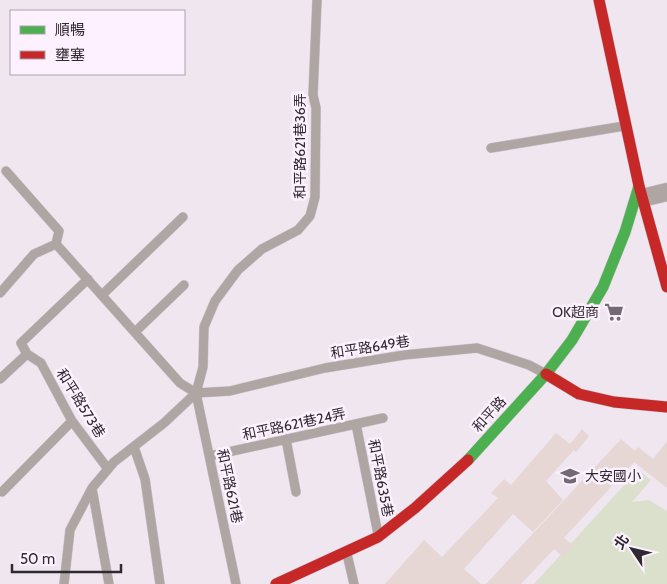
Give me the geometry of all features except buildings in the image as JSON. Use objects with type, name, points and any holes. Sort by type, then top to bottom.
[{"type":"street","name":"和平路","points":[[599,0],[640,192],[667,287]]},
{"type":"street","name":"和平路","points":[[276,584],[378,537],[415,508],[470,458],[546,374],[572,340],[603,287],[640,192]]},
{"type":"street","points":[[640,192],[667,192]]},
{"type":"street","points":[[546,374],[579,394],[614,402],[667,407]]},
{"type":"lane","name":"和平路621巷36弄","points":[[196,393],[202,367],[204,327],[215,301],[244,265],[262,250],[298,230],[310,216],[315,197],[316,108],[313,95],[317,0]]},
{"type":"lane","points":[[491,148],[627,125]]},
{"type":"lane","points":[[6,171],[58,231],[56,244]]},
{"type":"lane","points":[[102,295],[183,217]]},
{"type":"lane","points":[[56,244],[180,383],[196,393],[108,469],[92,488],[70,530],[64,584]]},
{"type":"lane","points":[[0,293],[34,254],[56,244]]},
{"type":"lane","points":[[0,379],[27,354],[21,343],[88,279]]},
{"type":"lane","points":[[135,332],[184,285]]},
{"type":"lane","name":"和平路649巷","points":[[196,393],[230,391],[325,368],[404,355],[477,348],[529,365],[546,374]]},
{"type":"lane","name":"和平路573巷","points":[[27,354],[41,363],[72,420],[108,469]]},
{"type":"lane","name":"和平路621巷","points":[[196,393],[236,584]]},
{"type":"lane","name":"和平路621巷24弄","points":[[210,456],[383,418]]},
{"type":"lane","points":[[2,492],[72,420]]},
{"type":"lane","name":"和平路635巷","points":[[356,424],[378,537]]},
{"type":"lane","points":[[286,439],[296,492]]},
{"type":"lane","points":[[134,447],[145,479],[160,584]]},
{"type":"lane","points":[[92,488],[109,584]]},
{"type":"lane","points":[[346,552],[354,584]]},
{"type":"green space","points":[[638,470],[651,480],[632,502],[649,500],[667,511],[667,584],[534,584]]},
{"type":"traffic: fast","points":[[468,460],[546,374],[572,340],[603,287],[625,232],[639,186]]},
{"type":"traffic: jam","points":[[599,0],[639,186],[667,287]]},
{"type":"traffic: jam","points":[[546,374],[579,394],[614,402],[667,407]]},
{"type":"traffic: jam","points":[[276,584],[378,537],[415,508],[468,460]]},
{"type":"place","name":"OK超商","points":[[614,312]]},
{"type":"place","name":"大安國小","points":[[570,476]]}]
